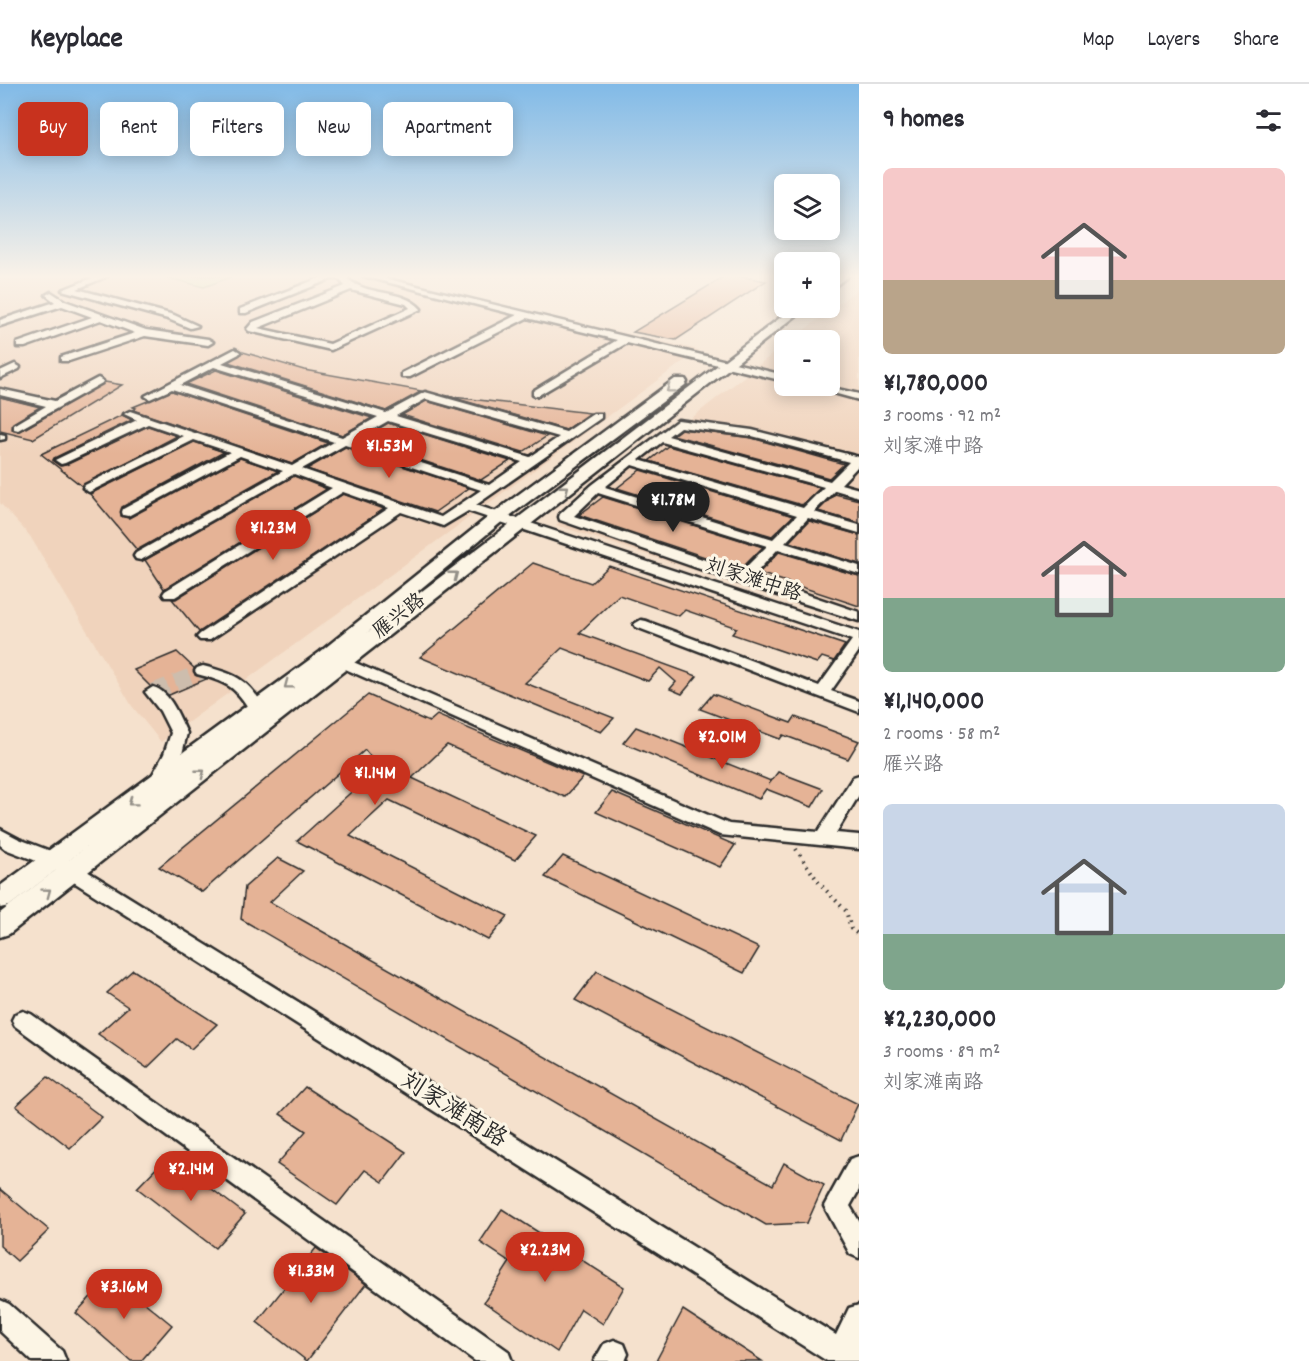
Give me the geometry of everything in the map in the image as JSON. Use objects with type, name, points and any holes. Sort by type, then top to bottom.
[{"type":"main road","name":"雁兴路","points":[[0,927],[156,784],[257,708],[334,659],[498,517],[741,336]]},
{"type":"main road","name":"雁兴路","points":[[0,899],[64,866],[334,659],[519,524],[763,336]]},
{"type":"street","points":[[21,345],[48,336]]},
{"type":"street","points":[[65,359],[136,336]]},
{"type":"street","points":[[162,336],[208,342]]},
{"type":"street","points":[[281,336],[331,347],[357,336]]},
{"type":"street","points":[[406,375],[484,336]]},
{"type":"street","points":[[618,336],[774,375]]},
{"type":"street","points":[[537,393],[628,338]]},
{"type":"street","points":[[150,396],[235,352]]},
{"type":"street","points":[[213,363],[531,461]]},
{"type":"street","points":[[0,375],[15,367]]},
{"type":"street","points":[[18,427],[98,381]]},
{"type":"street","points":[[171,385],[490,489]]},
{"type":"street","points":[[0,405],[31,389]]},
{"type":"street","points":[[0,392],[56,405]]},
{"type":"street","points":[[840,392],[859,397]]},
{"type":"street","points":[[141,556],[425,395],[567,436]]},
{"type":"street","points":[[130,414],[443,522],[597,416]]},
{"type":"street","points":[[61,460],[147,420]]},
{"type":"street","points":[[858,459],[752,433],[678,423],[596,488],[565,517],[859,617]]},
{"type":"street","points":[[89,488],[193,436]]},
{"type":"street","points":[[661,438],[859,493]]},
{"type":"street","points":[[128,512],[239,452]]},
{"type":"street","points":[[742,579],[858,459]]},
{"type":"street","points":[[630,461],[859,530]]},
{"type":"street","points":[[170,594],[342,487]]},
{"type":"street","points":[[596,488],[859,570]]},
{"type":"street","name":"刘家滩中路","points":[[466,506],[859,639]]},
{"type":"street","points":[[205,637],[399,507]]},
{"type":"street","points":[[641,624],[859,707]]},
{"type":"street","points":[[822,693],[859,639]]},
{"type":"street","points":[[334,659],[726,830],[859,842]]},
{"type":"street","points":[[203,671],[235,680],[247,690],[257,708]]},
{"type":"street","points":[[153,693],[167,709],[179,734],[173,754],[156,784]]},
{"type":"street","points":[[823,838],[859,781]]},
{"type":"street","name":"刘家滩南路","points":[[0,836],[12,844],[64,866],[847,1358]]},
{"type":"street","points":[[23,1020],[498,1361]]},
{"type":"street","points":[[859,1167],[836,1206],[859,1245]]},
{"type":"street","points":[[0,1312],[52,1361]]},
{"type":"street","points":[[847,1358],[859,1318]]},
{"type":"path","points":[[787,835],[819,883],[846,911],[851,929],[859,935]]},
{"type":"shaded area","points":[[0,336],[636,336],[699,350],[161,742],[132,706],[30,536],[0,503]]},
{"type":"shaded area","points":[[840,336],[859,336],[859,624],[556,525],[774,353],[774,396],[840,396]]},
{"type":"building","points":[[652,336],[683,336],[676,340]]},
{"type":"building","points":[[243,352],[304,370],[422,391],[386,411],[228,362]]},
{"type":"building","points":[[216,370],[372,418],[342,435],[186,384]]},
{"type":"building","points":[[105,382],[122,385],[33,439],[0,431],[0,397],[40,407],[13,423],[12,430],[19,432]]},
{"type":"building","points":[[172,391],[328,443],[292,464],[133,410],[136,408],[133,407]]},
{"type":"building","points":[[444,395],[453,397],[590,413],[566,430]]},
{"type":"building","points":[[426,401],[547,436],[523,452],[402,415]]},
{"type":"building","points":[[122,415],[132,420],[54,458],[53,461],[60,466],[66,465],[148,426],[177,436],[82,486],[41,454]]},
{"type":"building","points":[[388,423],[510,461],[481,480],[359,440]]},
{"type":"building","points":[[681,429],[752,438],[844,464],[829,478],[673,435]]},
{"type":"building","points":[[194,442],[224,452],[122,507],[121,516],[129,518],[240,458],[278,471],[137,550],[90,494]]},
{"type":"building","points":[[668,446],[820,488],[802,505],[649,461]]},
{"type":"building","points":[[345,447],[469,488],[435,512],[307,469]]},
{"type":"building","points":[[640,470],[793,516],[772,536],[617,488]]},
{"type":"building","points":[[294,476],[327,489],[164,589],[145,560]]},
{"type":"building","points":[[343,494],[384,509],[199,632],[172,599],[176,599]]},
{"type":"building","points":[[835,494],[859,500],[859,523],[818,511]]},
{"type":"building","points":[[603,497],[763,547],[741,569],[579,515]]},
{"type":"building","points":[[809,521],[859,535],[859,564],[789,542]]},
{"type":"building","points":[[779,552],[859,576],[859,606],[759,573]]},
{"type":"building","points":[[533,563],[591,583],[609,566],[845,645],[834,661],[822,657],[817,663],[732,634],[737,628],[685,610],[679,616],[619,595],[579,633],[697,676],[682,694],[670,689],[676,682],[660,668],[648,681],[562,648],[525,683],[614,718],[601,732],[420,657]]},
{"type":"building","points":[[177,652],[194,668],[195,675],[206,679],[169,695],[160,687],[150,686],[134,670]]},
{"type":"building","points":[[713,694],[791,723],[795,717],[859,741],[848,759],[783,735],[780,739],[700,709]]},
{"type":"building","points":[[368,695],[429,722],[437,715],[583,777],[565,797],[447,745],[412,778],[536,836],[515,860],[389,800],[350,836],[508,916],[488,940],[297,841],[379,767],[365,750],[202,892],[159,867]]},
{"type":"building","points":[[636,727],[771,781],[769,784],[778,772],[823,789],[812,807],[766,789],[759,799],[623,743]]},
{"type":"building","points":[[612,792],[735,845],[720,867],[596,812]]},
{"type":"building","points":[[563,856],[759,948],[744,973],[545,877]]},
{"type":"building","points":[[278,858],[303,871],[270,902],[773,1185],[784,1163],[824,1185],[807,1223],[766,1225],[241,919],[245,887]]},
{"type":"building","points":[[133,970],[217,1024],[191,1049],[177,1039],[147,1068],[98,1034],[128,1007],[107,993]]},
{"type":"building","points":[[597,971],[858,1104],[841,1140],[575,1000]]},
{"type":"building","points":[[48,1077],[102,1117],[70,1148],[16,1106]]},
{"type":"building","points":[[305,1087],[406,1152],[383,1182],[365,1170],[337,1205],[277,1164],[306,1131],[280,1114]]},
{"type":"building","points":[[168,1156],[245,1214],[215,1248],[137,1188]]},
{"type":"building","points":[[0,1189],[49,1230],[17,1261],[0,1246]]},
{"type":"building","points":[[502,1209],[624,1287],[603,1324],[581,1309],[557,1352],[484,1302],[510,1262],[480,1242]]},
{"type":"building","points":[[316,1248],[366,1284],[307,1361],[257,1322]]},
{"type":"building","points":[[111,1275],[172,1325],[141,1361],[131,1361],[76,1313]]},
{"type":"building","points":[[683,1310],[762,1361],[656,1361]]},
{"type":"tunnel","points":[[153,692],[203,671]]}]
